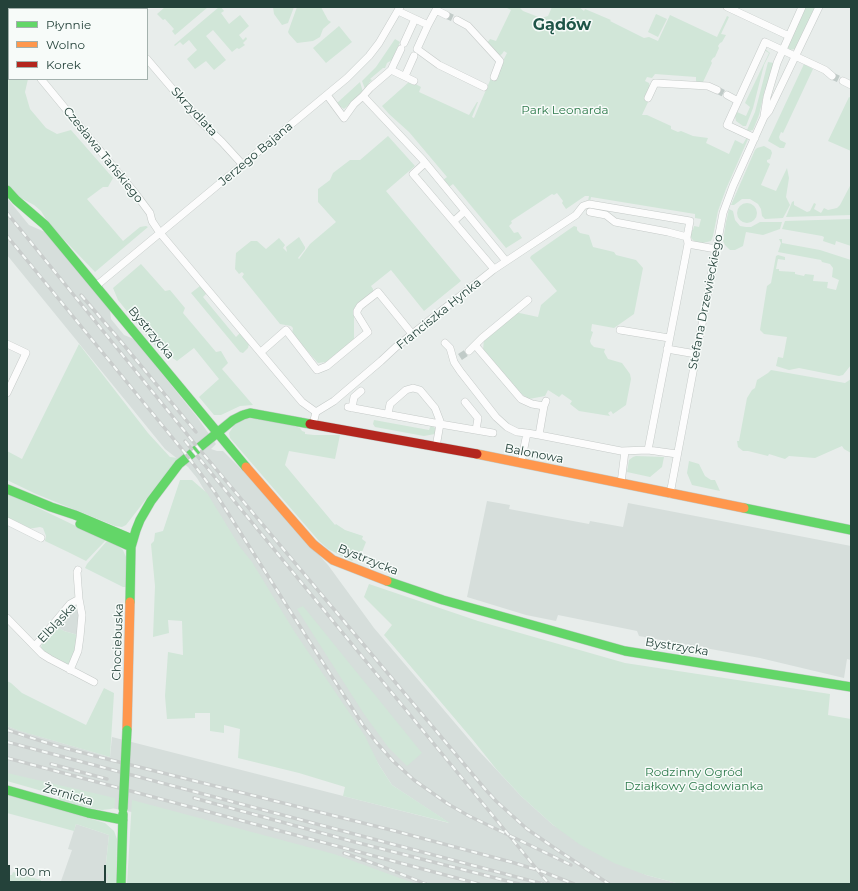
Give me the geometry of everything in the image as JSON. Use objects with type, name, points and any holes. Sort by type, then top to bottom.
[{"type":"street","points":[[727,7],[788,36]]},
{"type":"street","name":"Stefana Drzewieckiego","points":[[670,494],[723,213],[728,198],[764,117],[773,75],[782,50],[802,7]]},
{"type":"street","name":"Stefana Drzewieckiego","points":[[764,117],[769,111],[819,7]]},
{"type":"street","points":[[399,9],[428,26]]},
{"type":"street","name":"Jerzego Bajana","points":[[96,286],[352,74],[369,56],[399,9]]},
{"type":"street","points":[[446,15],[436,10],[417,49],[439,65],[484,86]]},
{"type":"street","points":[[326,95],[344,118],[354,104],[391,70],[415,19]]},
{"type":"street","points":[[457,20],[468,26],[500,61],[494,77]]},
{"type":"street","points":[[755,138],[727,124],[765,42],[825,70],[832,76]]},
{"type":"street","points":[[405,76],[414,56]]},
{"type":"street","name":"Skrzydlata","points":[[148,60],[199,120],[243,165]]},
{"type":"street","points":[[391,70],[414,81]]},
{"type":"street","name":"Czesława Tańskiego","points":[[42,80],[135,193],[150,213],[152,221],[160,233],[302,402],[316,412]]},
{"type":"street","points":[[843,81],[851,85]]},
{"type":"street","points":[[648,98],[655,84],[708,86],[716,90]]},
{"type":"street","points":[[727,95],[738,100]]},
{"type":"street","points":[[363,96],[425,163],[506,261]]},
{"type":"street","points":[[425,163],[413,174],[494,269]]},
{"type":"street","name":"Bystrzycka","points":[[7,190],[16,200],[45,225],[217,432],[314,544],[333,560],[355,570],[443,600],[625,651],[851,687]]},
{"type":"street","name":"Franciszka Hynka","points":[[316,412],[334,401],[494,269],[576,214],[586,204],[595,210]]},
{"type":"street","points":[[595,210],[690,221],[648,450]]},
{"type":"street","points":[[595,210],[606,214],[615,222],[668,232],[716,249]]},
{"type":"street","points":[[454,221],[465,211]]},
{"type":"street","points":[[261,352],[286,330],[317,370],[327,366],[368,332],[357,314],[357,311],[360,306],[378,292],[413,335]]},
{"type":"street","points":[[469,350],[528,300]]},
{"type":"street","points":[[620,330],[669,338]]},
{"type":"street","points":[[445,343],[450,348],[457,360],[464,376],[502,423],[512,430],[625,451],[648,450],[677,454]]},
{"type":"street","points":[[7,344],[26,353],[7,393]]},
{"type":"street","points":[[475,345],[521,399],[532,404],[545,403],[539,435]]},
{"type":"street","points":[[667,349],[696,354]]},
{"type":"street","points":[[388,414],[390,404],[408,389],[416,388],[420,390],[437,411],[440,421],[436,447]]},
{"type":"street","points":[[361,391],[354,397],[350,407],[493,433]]},
{"type":"street","points":[[465,402],[478,418],[476,430]]},
{"type":"street","points":[[313,424],[316,412]]},
{"type":"street","name":"Balonowa","points":[[217,432],[236,417],[250,413],[521,463],[851,530]]},
{"type":"street","name":"Chociebuska","points":[[121,884],[132,543],[140,520],[148,505],[179,464],[217,432]]},
{"type":"street","points":[[521,463],[526,433]]},
{"type":"street","points":[[620,483],[625,451]]},
{"type":"street","points":[[7,489],[51,507],[74,521],[132,543]]},
{"type":"street","points":[[7,521],[41,538]]},
{"type":"street","name":"Elbląska","points":[[70,670],[78,651],[82,615],[79,600],[78,570]]},
{"type":"street","name":"Elbląska","points":[[35,646],[70,604],[79,600]]},
{"type":"street","name":"Elbląska","points":[[7,618],[42,654],[94,682]]},
{"type":"street","name":"Żernicka","points":[[7,790],[92,814],[123,820]]},
{"type":"shaded area","points":[[7,198],[29,225],[45,232],[110,310],[111,319],[124,335],[134,339],[197,417],[216,444],[211,449],[223,451],[247,475],[328,565],[374,628],[478,750],[521,796],[553,825],[646,875],[680,884],[415,884],[142,814],[106,807],[7,780],[7,726],[110,757],[112,737],[449,823],[392,785],[247,561],[197,478],[188,467],[165,449],[7,255]]},
{"type":"shaded area","points":[[487,501],[510,505],[509,509],[589,524],[590,521],[623,527],[628,503],[851,546],[851,660],[847,659],[844,678],[760,658],[639,636],[637,631],[558,615],[556,621],[526,615],[467,597]]},
{"type":"shaded area","points":[[74,607],[79,613],[78,635],[64,631],[56,626],[71,608]]},
{"type":"shaded area","points":[[76,824],[109,835],[105,872],[109,874],[106,884],[60,884],[72,850],[68,849]]},
{"type":"green space","points":[[165,7],[208,7],[175,35],[172,31],[174,29],[165,19],[163,20],[157,14]]},
{"type":"green space","points":[[219,7],[221,7],[224,11],[221,13],[229,24],[240,15],[249,26],[239,35],[243,40],[246,37],[247,39],[243,43],[245,45],[232,52],[213,30],[206,36],[226,60],[214,70],[206,61],[195,69],[187,59],[197,50],[189,40],[183,45],[180,42],[175,46],[174,45]]},
{"type":"green space","points":[[273,7],[294,7],[288,23],[282,25],[274,14]]},
{"type":"green space","points":[[297,7],[321,7],[328,20],[331,22],[323,29],[320,37],[313,41],[297,43],[289,34],[288,32]]},
{"type":"green space","name":"Park Leonarda","points":[[505,7],[519,7],[523,11],[541,18],[548,16],[552,7],[579,7],[584,11],[585,9],[611,20],[610,21],[644,38],[649,37],[658,41],[670,15],[717,37],[727,16],[729,17],[721,34],[726,35],[718,46],[719,48],[715,57],[711,61],[712,63],[703,82],[696,82],[696,77],[655,74],[652,78],[647,77],[645,81],[649,83],[650,87],[649,100],[642,115],[647,115],[671,126],[671,129],[678,132],[681,131],[693,136],[708,138],[706,143],[729,154],[735,140],[743,144],[747,137],[748,139],[718,211],[711,241],[703,243],[695,242],[692,239],[690,235],[691,230],[693,230],[694,226],[699,227],[701,219],[695,218],[695,214],[591,197],[590,202],[588,201],[589,196],[585,196],[566,209],[562,203],[563,201],[557,193],[554,195],[552,194],[511,221],[512,223],[509,226],[514,233],[518,232],[522,238],[506,248],[453,184],[449,187],[443,180],[447,177],[409,132],[382,106],[410,81],[421,87],[419,92],[469,115],[478,102],[472,117],[474,118],[491,78],[494,78],[507,53],[504,51],[499,56],[487,43],[490,39],[496,41],[511,10]]},
{"type":"green space","points":[[805,7],[816,7],[795,49],[790,50],[787,47]]},
{"type":"green space","points":[[656,14],[667,19],[658,37],[648,32]]},
{"type":"green space","points":[[339,26],[352,42],[326,63],[313,48]]},
{"type":"green space","points":[[395,39],[400,42],[392,60],[387,63],[385,68],[370,79],[372,80],[365,89],[362,81],[376,67]]},
{"type":"green space","points":[[7,48],[8,80],[28,80],[25,92],[30,109],[46,128],[57,134],[71,130],[113,178],[108,187],[103,187],[87,199],[123,241],[140,227],[148,227],[95,272],[49,224],[41,211],[34,205],[19,197],[7,185]]},
{"type":"green space","points":[[765,49],[770,53],[764,65],[753,108],[746,126],[743,126],[736,121],[735,116],[737,112],[746,116],[750,107],[745,103],[769,53],[764,50]]},
{"type":"green space","points":[[768,62],[774,63],[767,89],[765,89],[759,115],[753,130],[749,131],[747,130],[755,112]]},
{"type":"green space","points":[[804,64],[813,69],[783,133],[781,132],[779,137],[780,140],[786,143],[784,148],[780,148],[768,141]]},
{"type":"green space","points":[[360,82],[363,92],[344,109],[341,107],[337,103]]},
{"type":"green space","points":[[849,97],[851,98],[851,151],[828,141]]},
{"type":"green space","points":[[388,136],[415,166],[386,191],[461,281],[424,311],[391,270],[371,286],[373,293],[354,308],[354,340],[326,362],[318,363],[292,334],[293,328],[291,326],[280,324],[242,277],[244,274],[242,272],[239,274],[235,269],[236,253],[251,241],[257,241],[266,249],[279,238],[285,245],[283,248],[287,252],[286,247],[299,237],[305,249],[298,258],[299,259],[310,244],[336,222],[318,202],[318,189],[330,180],[333,173],[350,160],[360,160]]},
{"type":"green space","points":[[764,146],[771,150],[772,153],[770,159],[767,160],[770,164],[761,185],[776,191],[787,168],[789,178],[786,197],[790,205],[783,218],[765,219],[762,216],[761,209],[758,204],[750,199],[742,199],[734,205],[731,205],[755,150]]},
{"type":"green space","points":[[851,184],[851,215],[786,217],[792,202],[794,201],[794,205],[807,212],[810,211],[814,203],[816,204],[814,209],[821,213],[824,208],[828,210],[837,208]]},
{"type":"green space","points":[[747,203],[754,206],[757,213],[754,220],[747,223],[740,220],[737,213],[740,206]]},
{"type":"green space","points":[[729,209],[733,211],[735,220],[740,226],[751,227],[760,222],[782,222],[780,229],[763,235],[746,232],[743,246],[735,250],[730,250],[723,241]]},
{"type":"green space","points":[[851,219],[851,246],[836,241],[835,245],[823,241],[824,237],[822,236],[782,229],[785,221]]},
{"type":"green space","points":[[574,226],[577,227],[577,230],[580,233],[589,235],[593,247],[614,252],[616,255],[636,260],[643,268],[634,314],[614,328],[592,324],[591,331],[593,332],[590,341],[591,344],[594,347],[605,349],[604,352],[608,359],[622,363],[630,374],[631,379],[626,405],[613,414],[611,411],[608,413],[610,416],[579,411],[570,404],[572,401],[562,394],[559,397],[548,390],[545,396],[529,399],[517,391],[483,351],[484,338],[515,312],[538,317],[541,305],[557,291],[530,258]]},
{"type":"green space","points":[[779,239],[782,239],[782,243],[820,250],[851,260],[851,365],[843,375],[839,376],[799,368],[789,370],[776,366],[778,357],[783,358],[787,337],[764,334],[760,330],[767,286],[771,283],[776,256],[778,255],[785,257],[785,260],[778,259],[776,269],[779,269],[779,271],[795,272],[795,274],[804,276],[805,274],[814,275],[813,281],[828,282],[827,288],[836,290],[839,280],[832,277],[833,268],[830,264],[822,262],[821,260],[778,252],[781,243]]},
{"type":"green space","points":[[141,264],[165,291],[170,290],[185,308],[183,313],[216,352],[221,351],[228,363],[222,369],[253,405],[240,406],[221,415],[214,415],[199,397],[219,379],[194,348],[177,361],[155,346],[118,300],[113,288]]},
{"type":"green space","points":[[200,286],[207,293],[203,297],[236,337],[240,333],[249,344],[248,348],[243,353],[240,352],[191,293]]},
{"type":"green space","points":[[79,344],[148,433],[170,457],[178,458],[126,525],[122,527],[115,526],[36,494],[7,480],[7,451],[22,459]]},
{"type":"green space","points":[[771,370],[845,383],[851,379],[851,453],[842,446],[815,458],[789,456],[785,459],[769,454],[768,456],[743,451],[738,447],[737,441],[739,441],[747,398],[755,388],[757,380]]},
{"type":"green space","points":[[250,418],[284,422],[300,428],[305,432],[305,434],[340,435],[335,459],[289,451],[285,465],[335,525],[336,524],[345,530],[363,536],[362,539],[366,542],[362,552],[352,561],[328,549],[319,541],[230,438],[229,433],[235,424]]},
{"type":"green space","points":[[374,420],[429,430],[431,425],[435,428],[435,434],[424,436],[375,427],[373,424]]},
{"type":"green space","points":[[636,456],[664,457],[662,467],[650,477],[627,472],[629,460]]},
{"type":"green space","points":[[689,461],[699,464],[705,476],[711,480],[715,480],[720,491],[692,485],[687,473]]},
{"type":"green space","points":[[180,480],[192,480],[207,493],[240,547],[252,562],[294,631],[365,736],[379,765],[392,785],[450,823],[343,796],[345,787],[299,773],[238,758],[240,729],[224,725],[224,733],[210,731],[210,713],[195,713],[195,718],[167,719],[165,696],[168,652],[183,655],[182,621],[168,620],[169,633],[153,637],[155,586],[151,544],[154,541],[155,533],[163,531]]},
{"type":"green space","points":[[7,493],[105,541],[86,561],[45,541],[46,536],[43,528],[28,529],[7,518]]},
{"type":"green space","points":[[109,541],[123,550],[126,557],[126,587],[123,587],[85,568],[106,542]]},
{"type":"green space","name":"Rodzinny Ogród Działkowy Gądowianka","points":[[369,584],[478,621],[625,663],[830,694],[828,715],[851,719],[851,884],[680,884],[646,875],[614,863],[579,844],[553,825],[521,796],[497,770],[384,635],[392,625],[364,597]]},
{"type":"green space","points":[[303,606],[422,753],[407,766],[388,747],[364,714],[297,609]]},
{"type":"green space","points":[[56,626],[64,631],[78,635],[72,662],[68,665],[44,653],[41,648],[42,643]]},
{"type":"green space","points":[[7,681],[22,693],[86,725],[104,688],[114,693],[110,757],[7,726]]},
{"type":"green space","points":[[7,773],[115,798],[114,808],[102,810],[84,807],[60,800],[56,795],[7,781]]},
{"type":"green space","points":[[7,794],[105,823],[114,831],[117,839],[116,884],[106,884],[109,874],[105,873],[109,835],[76,824],[74,831],[7,813]]},
{"type":"green space","points":[[132,800],[334,854],[416,884],[127,884]]},
{"type":"green space","points":[[13,872],[41,880],[41,882],[38,884],[8,884],[10,875],[12,875]]},
{"type":"tunnel","points":[[446,15],[457,20]]},
{"type":"tunnel","points":[[832,76],[843,81]]},
{"type":"tunnel","points":[[717,90],[727,95]]},
{"type":"tunnel","points":[[460,357],[469,351]]},
{"type":"railway","points":[[7,213],[195,444],[485,789],[527,829],[609,884]]},
{"type":"railway","points":[[7,236],[185,453],[214,491],[363,725],[393,761],[414,780],[448,804],[469,816],[571,865]]},
{"type":"railway","points":[[81,295],[196,432]]},
{"type":"railway","points":[[185,441],[549,884]]},
{"type":"railway","points":[[7,730],[57,746],[395,831],[511,862],[541,871],[574,884]]},
{"type":"railway","points":[[7,742],[543,884]]},
{"type":"railway","points":[[7,758],[479,884]]},
{"type":"railway","points":[[51,764],[107,779]]},
{"type":"railway","points":[[194,798],[351,841],[519,884]]},
{"type":"railway","points":[[344,853],[426,884]]},
{"type":"traffic: fast","points":[[7,190],[16,200],[45,225],[246,467]]},
{"type":"traffic: fast","points":[[130,602],[131,547],[136,530],[151,501],[179,464],[233,420],[243,415],[250,413],[310,424]]},
{"type":"traffic: fast","points":[[7,489],[132,539]]},
{"type":"traffic: fast","points":[[744,508],[851,530]]},
{"type":"traffic: fast","points":[[80,524],[131,547]]},
{"type":"traffic: fast","points":[[387,581],[443,600],[625,651],[851,687]]},
{"type":"traffic: fast","points":[[123,809],[127,730]]},
{"type":"traffic: fast","points":[[7,790],[88,813],[123,820]]},
{"type":"traffic: fast","points":[[121,884],[123,814]]},
{"type":"traffic: slow","points":[[477,454],[744,508]]},
{"type":"traffic: slow","points":[[246,467],[313,544],[333,560],[387,581]]},
{"type":"traffic: slow","points":[[127,730],[130,602]]},
{"type":"traffic: jam","points":[[310,424],[477,454]]},
{"type":"district","name":"Gądów","points":[[562,25]]}]
